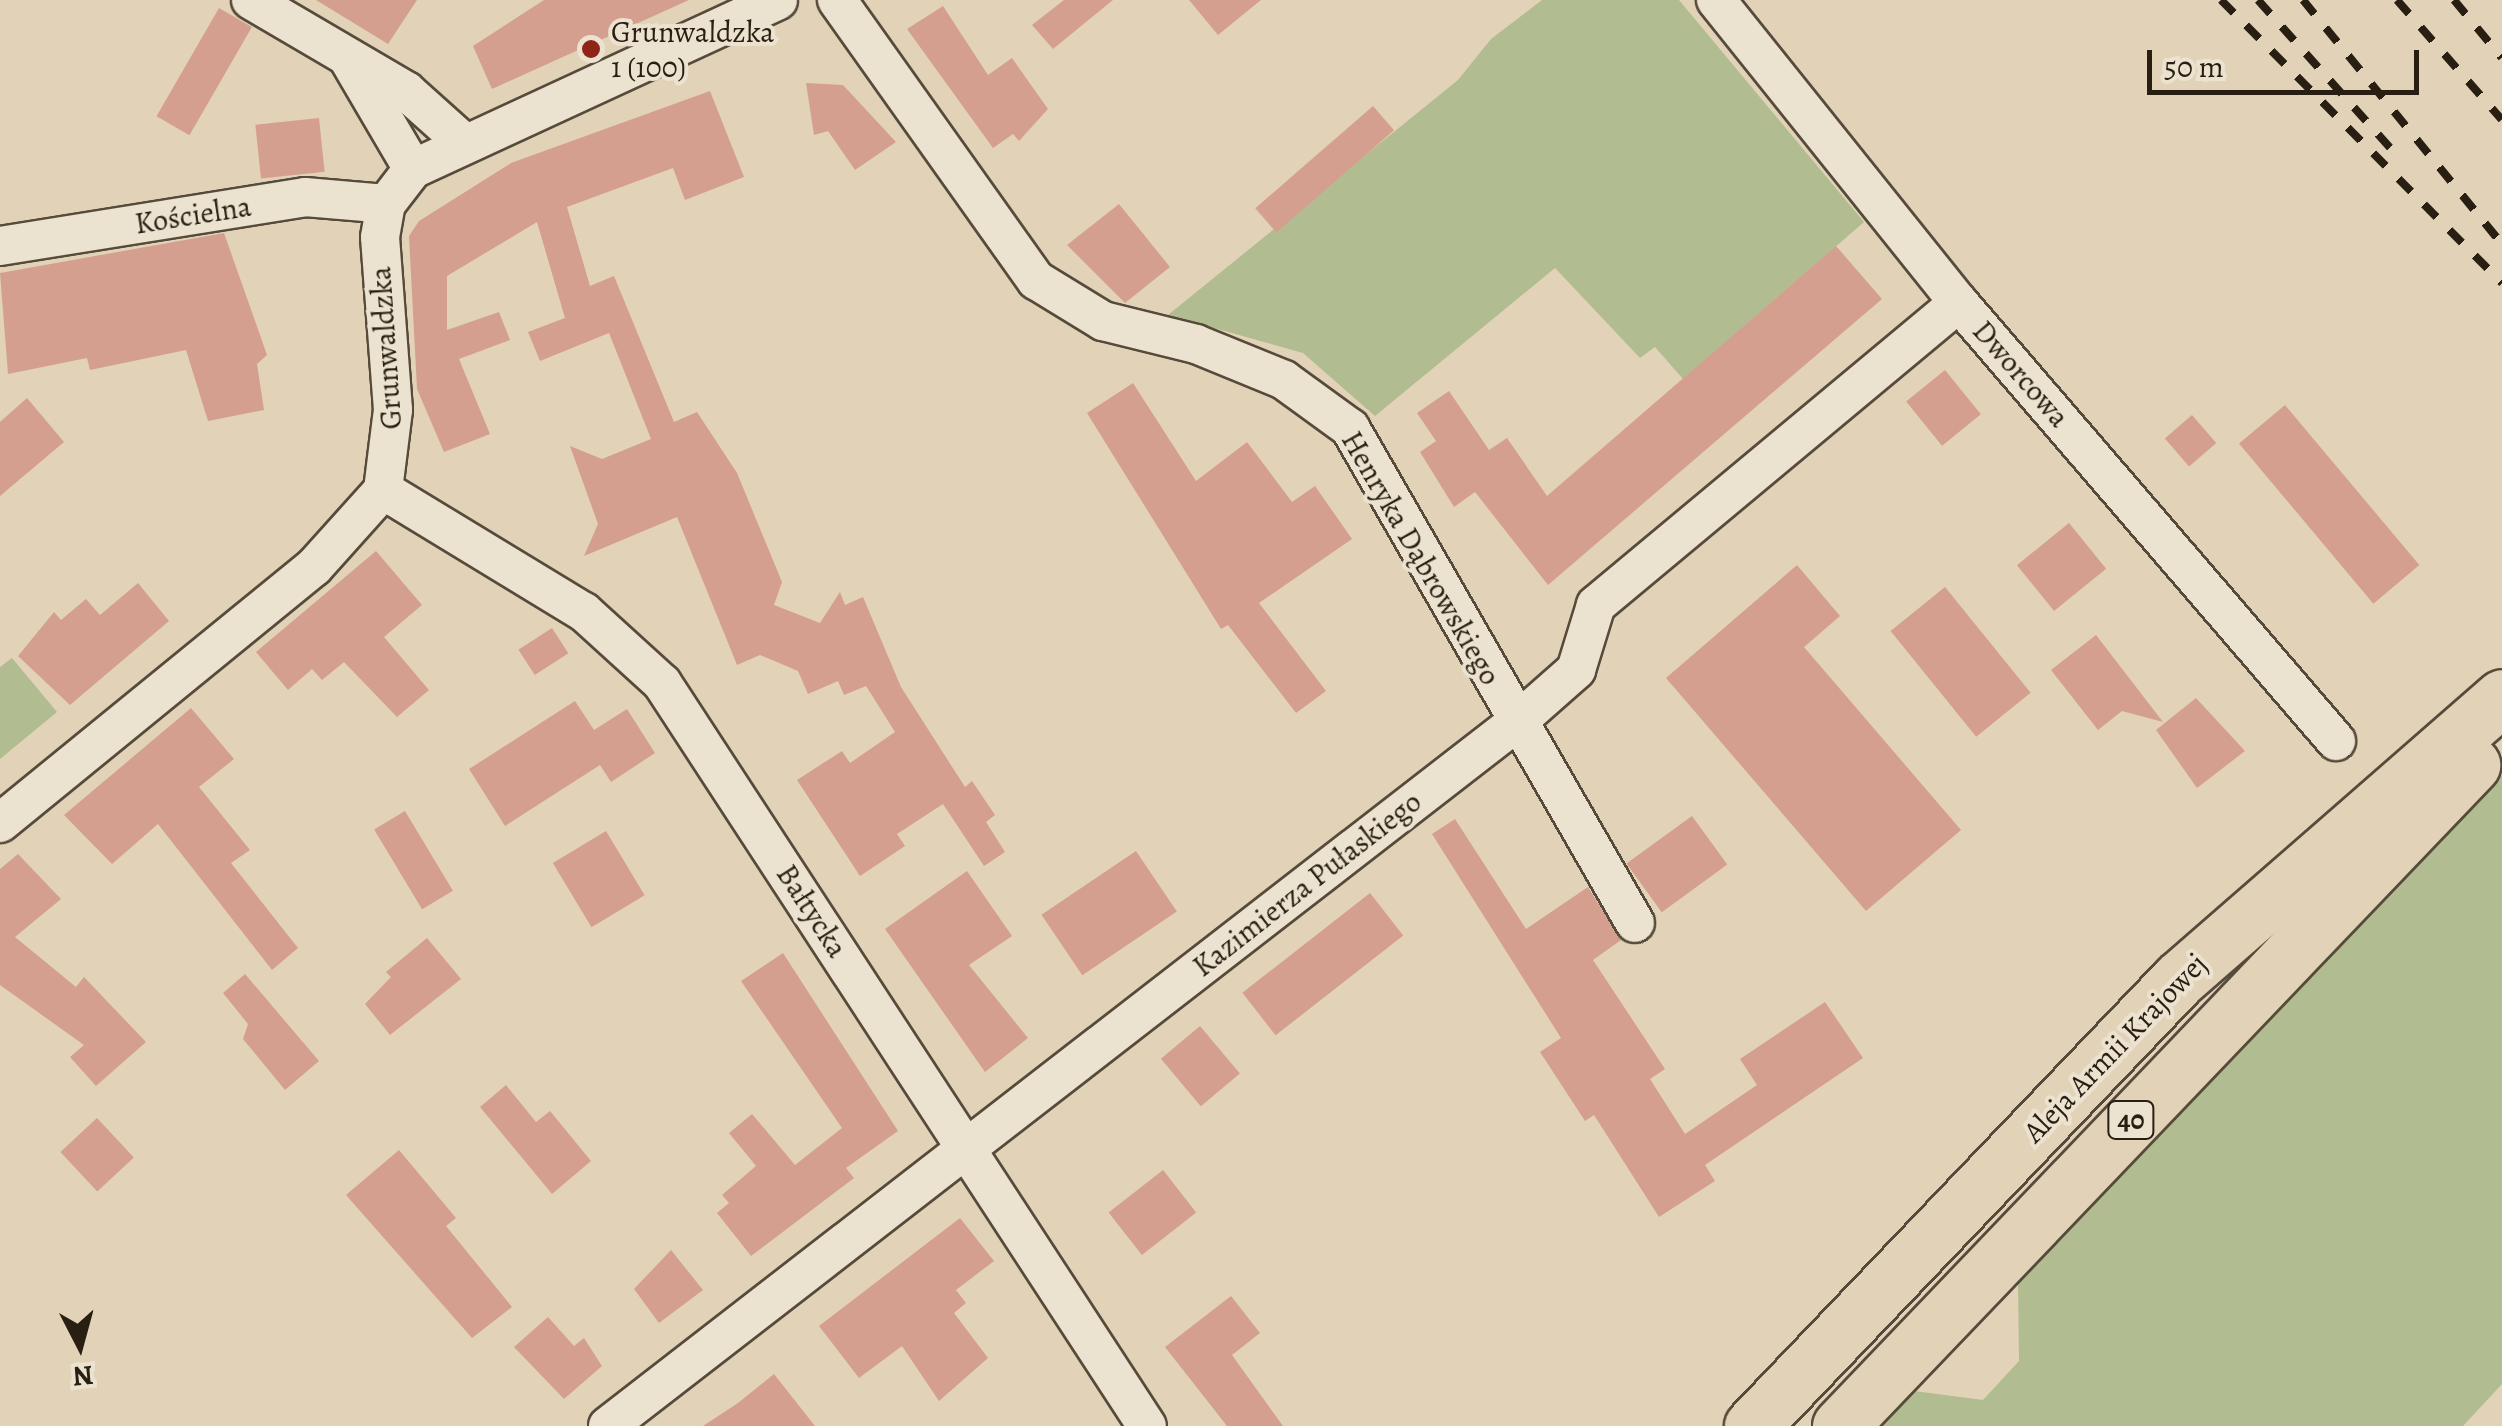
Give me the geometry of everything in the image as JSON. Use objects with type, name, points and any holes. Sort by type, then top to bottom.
[{"type":"main road","name":"Aleja Armii Krajowej","points":[[1752,1426],[2178,980],[2502,698]]},
{"type":"main road","name":"Aleja Armii Krajowej","points":[[1840,1426],[2502,734]]},
{"type":"street","points":[[251,0],[406,90],[463,142]]},
{"type":"street","points":[[386,204],[413,169],[463,142],[778,0]]},
{"type":"street","name":"Henryka Dąbrowskiego","points":[[837,0],[1036,280],[1102,321],[1196,344],[1284,380],[1350,428],[1635,923]]},
{"type":"street","name":"Dworcowa","points":[[1716,0],[1959,304],[2336,741]]},
{"type":"street","points":[[345,54],[413,169]]},
{"type":"street","name":"Kościelna","points":[[0,246],[306,197],[386,204]]},
{"type":"street","name":"Grunwaldzka","points":[[383,490],[393,423],[378,274],[386,204]]},
{"type":"street","name":"Kazimierza Pułaskiego","points":[[608,1426],[1517,722],[1576,670],[1596,605],[1959,304]]},
{"type":"street","points":[[0,823],[314,567],[383,490]]},
{"type":"street","name":"Bałtycka","points":[[383,490],[584,612],[650,670],[966,1146],[1146,1426]]},
{"type":"green space","points":[[1542,0],[1679,0],[1864,222],[1683,379],[1655,347],[1640,358],[1555,268],[1375,416],[1303,353],[1168,315],[1458,80],[1491,39]]},
{"type":"green space","points":[[12,658],[57,712],[0,759],[0,667]]},
{"type":"green space","points":[[2502,772],[2502,1384],[2463,1426],[1881,1426],[1914,1391],[1983,1400],[2019,1361],[2018,1281]]},
{"type":"building","points":[[316,0],[417,0],[388,44]]},
{"type":"building","points":[[544,0],[689,0],[492,89],[473,46]]},
{"type":"building","points":[[1064,0],[1113,0],[1053,49],[1032,25]]},
{"type":"building","points":[[1189,0],[1261,0],[1218,35]]},
{"type":"building","points":[[943,6],[988,75],[1012,58],[1048,109],[1019,141],[1013,134],[993,148],[907,29]]},
{"type":"building","points":[[219,8],[252,27],[189,135],[156,116]]},
{"type":"building","points":[[806,83],[843,85],[896,142],[855,170],[828,131],[814,135]]},
{"type":"building","points":[[710,91],[744,177],[685,200],[673,168],[567,207],[590,286],[614,276],[674,422],[697,412],[737,473],[782,582],[774,605],[820,623],[840,592],[845,605],[863,597],[901,687],[965,787],[972,781],[995,815],[986,822],[1005,852],[984,866],[943,804],[897,834],[905,846],[860,876],[797,780],[842,751],[850,763],[895,732],[866,686],[844,695],[838,681],[808,694],[798,671],[760,655],[737,665],[677,517],[584,556],[598,524],[570,446],[602,459],[651,439],[609,333],[540,361],[528,332],[565,318],[537,222],[447,276],[447,330],[499,312],[510,340],[459,359],[490,434],[444,452],[417,389],[409,236],[419,221],[511,163]]},
{"type":"building","points":[[1373,106],[1394,130],[1276,232],[1255,208]]},
{"type":"building","points":[[319,118],[325,172],[261,178],[255,125]]},
{"type":"building","points":[[1119,204],[1170,267],[1125,303],[1067,245]]},
{"type":"building","points":[[224,233],[267,355],[257,364],[264,410],[208,421],[186,350],[90,370],[87,358],[8,374],[0,273]]},
{"type":"building","points":[[1836,246],[1882,299],[1548,585],[1475,492],[1454,507],[1420,452],[1436,441],[1417,413],[1449,391],[1489,450],[1507,438],[1547,496]]},
{"type":"building","points":[[1945,370],[1981,414],[1942,446],[1906,401]]},
{"type":"building","points":[[1133,383],[1196,481],[1247,442],[1292,502],[1315,486],[1352,539],[1259,603],[1326,691],[1296,713],[1228,625],[1221,629],[1087,413]]},
{"type":"building","points":[[27,398],[64,442],[0,496],[0,422]]},
{"type":"building","points":[[2285,405],[2419,565],[2373,604],[2239,444]]},
{"type":"building","points":[[2192,415],[2216,443],[2189,467],[2165,439]]},
{"type":"building","points":[[2069,523],[2106,569],[2054,611],[2017,565]]},
{"type":"building","points":[[376,551],[422,605],[384,637],[429,690],[397,717],[344,662],[322,680],[312,669],[288,690],[256,652]]},
{"type":"building","points":[[1797,565],[1840,616],[1804,647],[1961,830],[1866,911],[1666,678]]},
{"type":"building","points":[[138,583],[169,621],[70,705],[18,656],[54,612],[61,620],[86,599],[100,615]]},
{"type":"building","points":[[1945,587],[2031,693],[1976,737],[1891,631]]},
{"type":"building","points":[[552,628],[568,653],[535,675],[518,650]]},
{"type":"building","points":[[2096,635],[2163,722],[2122,711],[2098,730],[2051,670]]},
{"type":"building","points":[[2196,698],[2245,751],[2197,788],[2156,730]]},
{"type":"building","points":[[575,701],[594,730],[627,709],[655,753],[611,782],[600,765],[505,826],[469,769]]},
{"type":"building","points":[[191,708],[234,759],[199,787],[250,850],[231,863],[298,948],[272,970],[158,824],[112,864],[64,815]]},
{"type":"building","points":[[405,811],[453,891],[422,909],[374,830]]},
{"type":"building","points":[[1692,816],[1727,865],[1662,912],[1626,864]]},
{"type":"building","points":[[1455,819],[1526,929],[1588,887],[1621,940],[1593,960],[1665,1069],[1650,1079],[1685,1134],[1757,1085],[1740,1059],[1825,1002],[1863,1058],[1705,1165],[1715,1181],[1659,1217],[1594,1115],[1585,1121],[1540,1052],[1561,1038],[1432,834]]},
{"type":"building","points":[[606,831],[645,895],[591,927],[553,863]]},
{"type":"building","points":[[1136,851],[1177,912],[1082,975],[1041,915]]},
{"type":"building","points":[[18,854],[61,899],[15,937],[76,987],[84,977],[146,1042],[96,1086],[70,1057],[84,1045],[0,985],[0,869]]},
{"type":"building","points":[[967,871],[1012,936],[969,965],[1028,1038],[985,1072],[885,929]]},
{"type":"building","points":[[1370,893],[1403,936],[1276,1035],[1242,993]]},
{"type":"building","points":[[427,938],[461,979],[390,1035],[365,1004],[391,977],[386,972]]},
{"type":"building","points":[[783,953],[898,1131],[846,1168],[854,1178],[751,1256],[717,1213],[729,1203],[722,1195],[756,1166],[729,1133],[752,1114],[795,1165],[842,1128],[741,981]]},
{"type":"building","points":[[245,974],[319,1061],[285,1090],[243,1039],[248,1024],[223,993]]},
{"type":"building","points":[[1200,1026],[1240,1073],[1201,1106],[1161,1059]]},
{"type":"building","points":[[506,1085],[536,1122],[550,1111],[591,1161],[552,1194],[480,1107]]},
{"type":"building","points":[[97,1118],[134,1157],[97,1192],[60,1152]]},
{"type":"building","points":[[399,1150],[456,1218],[446,1226],[512,1307],[472,1338],[346,1195]]},
{"type":"building","points":[[1163,1170],[1196,1213],[1142,1255],[1109,1212]]},
{"type":"building","points":[[960,1218],[994,1261],[956,1290],[966,1303],[954,1313],[988,1358],[939,1401],[902,1346],[859,1378],[819,1326]]},
{"type":"building","points":[[671,1250],[703,1290],[659,1323],[634,1289]]},
{"type":"building","points":[[1231,1296],[1260,1333],[1232,1355],[1283,1426],[1227,1426],[1165,1347]]},
{"type":"building","points":[[548,1317],[574,1346],[584,1338],[602,1366],[564,1399],[514,1347]]},
{"type":"building","points":[[774,1374],[815,1426],[703,1426],[738,1403]]},
{"type":"railway","points":[[2221,0],[2502,283]]},
{"type":"railway","points":[[2258,0],[2391,149]]},
{"type":"railway","points":[[2303,0],[2502,244]]},
{"type":"railway","points":[[2397,0],[2502,120]]},
{"type":"railway","points":[[2454,0],[2502,58]]},
{"type":"place","name":"Grunwaldzka 1 (100)","points":[[591,49]]}]
